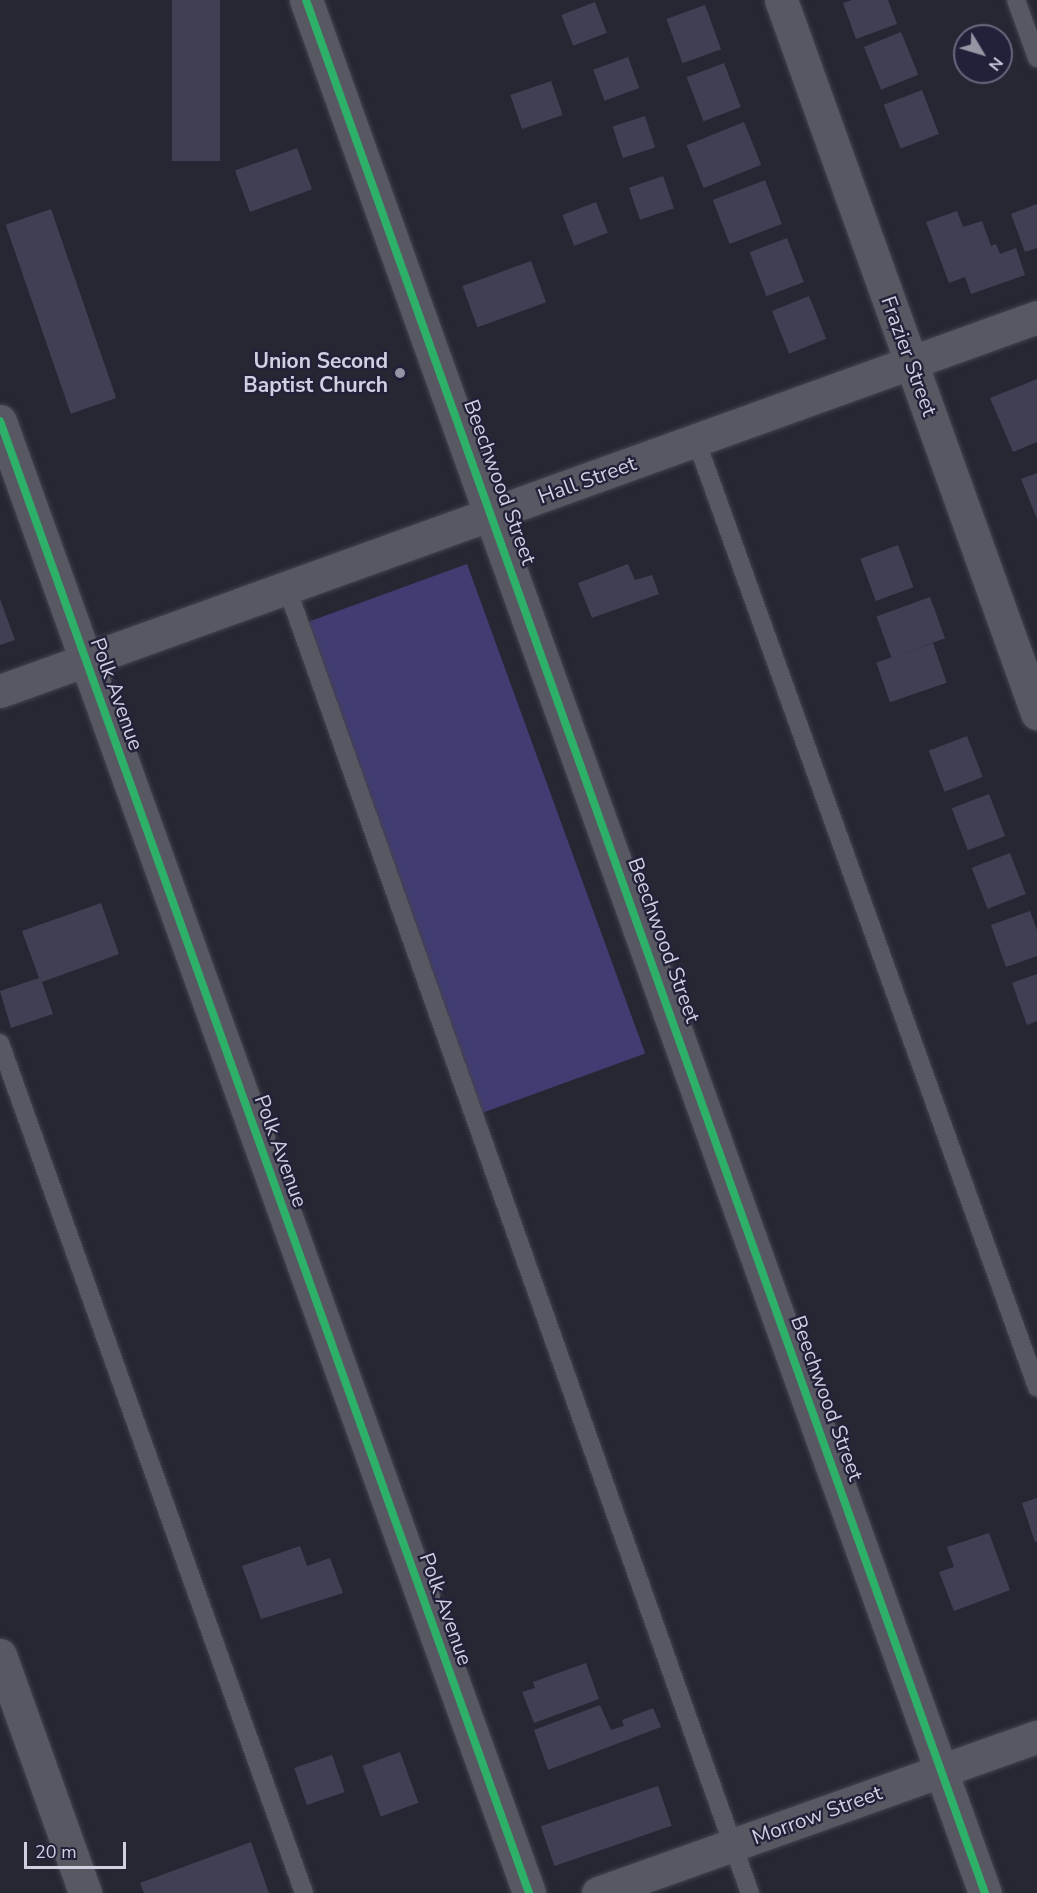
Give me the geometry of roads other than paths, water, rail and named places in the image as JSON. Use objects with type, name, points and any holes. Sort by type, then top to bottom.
[{"type":"street","name":"Beechwood Street","points":[[306,0],[985,1893]]},
{"type":"street","name":"Frazier Street","points":[[781,0],[1037,713]]},
{"type":"street","name":"Hall Street","points":[[0,691],[1037,317]]},
{"type":"street","name":"Polk Avenue","points":[[0,422],[6,454],[86,660],[529,1893]]},
{"type":"street","points":[[0,1655],[85,1893]]},
{"type":"street","name":"Morrow Street","points":[[598,1893],[1037,1737]]},
{"type":"lane","points":[[1016,0],[1037,58]]},
{"type":"lane","points":[[696,440],[1037,1387]]},
{"type":"lane","points":[[287,588],[750,1893]]},
{"type":"lane","points":[[0,1043],[304,1893]]},
{"type":"place","name":"Union Second Baptist Church","points":[[400,373]]}]
